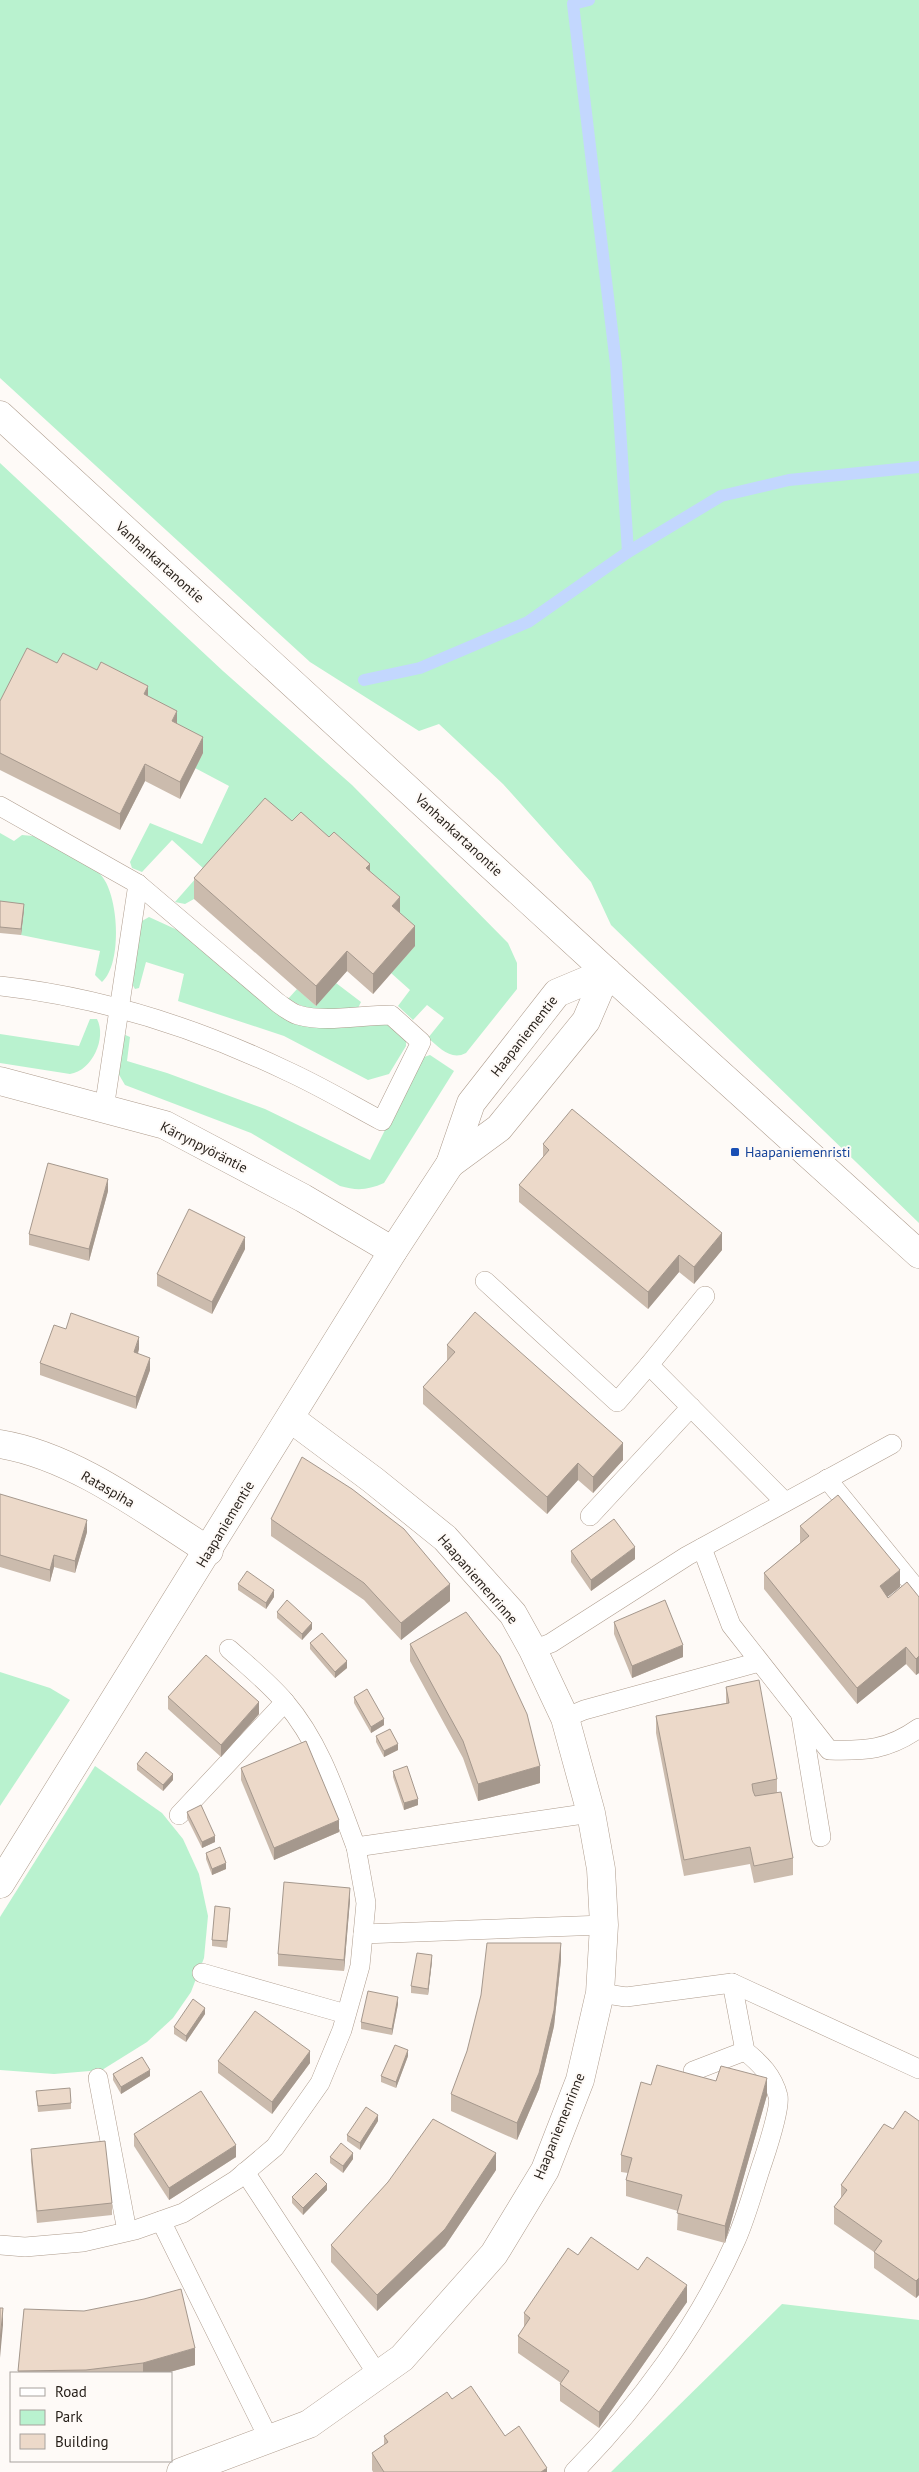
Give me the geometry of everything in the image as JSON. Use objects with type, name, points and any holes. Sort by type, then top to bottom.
[{"type":"street","name":"Vanhankartanontie","points":[[0,415],[607,972],[919,1254]]},
{"type":"street","name":"Haapaniementie","points":[[0,1884],[209,1551],[393,1251],[450,1164],[471,1103],[557,993],[607,972]]},
{"type":"street","name":"Haapaniementie","points":[[450,1164],[499,1128],[586,1021],[607,972]]},
{"type":"street","name":"Kärrynpyöräntie","points":[[0,1082],[165,1125],[303,1198],[393,1251]]},
{"type":"street","name":"Haapaniemenrinne","points":[[181,2472],[309,2424],[402,2358],[494,2254],[545,2170],[580,2080],[600,1993],[604,1925],[601,1869],[590,1813],[565,1718],[533,1650],[512,1614],[446,1538],[290,1418]]},
{"type":"street","name":"Rataspiha","points":[[0,1444],[23,1448],[88,1476],[209,1551]]},
{"type":"lane","points":[[0,806],[138,884],[278,1003],[296,1015],[326,1019],[365,1014],[391,1015],[421,1042],[382,1121],[288,1071],[203,1034],[119,1007],[0,986]]},
{"type":"lane","points":[[104,1109],[138,884]]},
{"type":"lane","points":[[485,1281],[617,1402],[705,1296]]},
{"type":"lane","points":[[649,1365],[785,1502]]},
{"type":"lane","points":[[590,1516],[691,1407]]},
{"type":"lane","points":[[533,1650],[551,1643],[702,1548],[892,1444]]},
{"type":"lane","points":[[827,1479],[919,1592]]},
{"type":"lane","points":[[702,1548],[731,1625],[829,1750],[862,1751],[900,1741],[919,1728]]},
{"type":"lane","points":[[0,2245],[25,2248],[83,2242],[128,2231],[183,2213],[245,2172],[275,2147],[320,2083],[342,2030],[360,1966],[366,1903],[356,1847],[332,1782],[312,1738],[285,1702],[229,1649]]},
{"type":"lane","points":[[565,1718],[584,1710],[759,1662]]},
{"type":"lane","points":[[179,1815],[285,1702]]},
{"type":"lane","points":[[800,1715],[821,1837]]},
{"type":"lane","points":[[356,1847],[590,1813]]},
{"type":"lane","points":[[363,1934],[604,1925]]},
{"type":"lane","points":[[202,1974],[346,2014]]},
{"type":"lane","points":[[600,1993],[626,1997],[732,1983],[919,2069]]},
{"type":"lane","points":[[574,2472],[603,2442],[662,2368],[706,2299],[736,2239],[770,2140],[779,2097],[764,2066],[745,2051],[732,1983]]},
{"type":"lane","points":[[693,2071],[745,2051]]},
{"type":"lane","points":[[98,2078],[128,2231]]},
{"type":"lane","points":[[245,2172],[378,2375]]},
{"type":"lane","points":[[161,2221],[269,2439]]},
{"type":"green space","points":[[0,0],[919,0],[919,1223],[611,925],[591,882],[503,784],[439,724],[419,731],[310,662],[0,378]]},
{"type":"green space","points":[[0,463],[223,671],[352,785],[508,943],[517,963],[517,989],[466,1053],[461,1055],[451,1054],[441,1049],[428,1038],[444,1018],[427,1005],[413,1020],[398,1006],[410,990],[391,973],[415,946],[194,899],[185,904],[175,902],[204,869],[172,840],[142,872],[132,868],[130,862],[150,823],[202,844],[229,786],[195,768],[203,753],[0,718]]},
{"type":"green space","points":[[0,833],[14,841],[22,835],[33,836],[100,874],[111,896],[116,928],[116,945],[113,960],[109,973],[102,982],[95,975],[100,951],[21,935],[24,910],[0,907]]},
{"type":"green space","points":[[149,917],[184,933],[278,1010],[386,1023],[406,1040],[406,1046],[389,1074],[368,1080],[284,1036],[178,1001],[184,974],[146,962],[139,988],[135,989],[131,982],[142,921]]},
{"type":"green space","points":[[336,983],[361,1002],[358,1008],[322,1011],[306,1007],[288,999],[297,989],[316,1006]]},
{"type":"green space","points":[[90,1019],[97,1019],[100,1027],[99,1044],[91,1060],[78,1072],[70,1074],[0,1063],[0,1034],[79,1046]]},
{"type":"green space","points":[[123,1034],[130,1037],[127,1061],[167,1073],[265,1109],[370,1160],[421,1058],[430,1055],[454,1071],[384,1183],[368,1188],[352,1189],[340,1186],[251,1133],[125,1085],[118,1073]]},
{"type":"green space","points":[[0,1672],[50,1688],[70,1700],[0,1806]]},
{"type":"green space","points":[[95,1766],[162,1813],[183,1839],[199,1874],[208,1916],[204,1958],[191,1992],[173,2018],[147,2042],[102,2070],[54,2074],[0,2070],[0,1917]]},
{"type":"green space","points":[[782,2304],[919,2320],[919,2472],[611,2472]]},
{"type":"building","points":[[27,648],[57,663],[63,653],[97,670],[101,662],[148,686],[144,694],[177,711],[172,721],[203,737],[180,782],[145,764],[120,814],[0,753],[0,701]]},
{"type":"building","points":[[265,798],[292,821],[301,812],[329,837],[334,832],[370,864],[366,868],[400,897],[392,906],[415,926],[373,974],[347,951],[316,986],[194,878]]},
{"type":"building","points":[[0,901],[24,904],[21,929],[0,927]]},
{"type":"building","points":[[572,1109],[722,1233],[694,1267],[679,1255],[648,1292],[519,1185],[549,1150],[543,1144]]},
{"type":"building","points":[[48,1163],[108,1179],[89,1249],[29,1234]]},
{"type":"building","points":[[189,1209],[245,1237],[212,1302],[157,1274]]},
{"type":"building","points":[[475,1312],[623,1443],[593,1477],[578,1463],[547,1497],[423,1387],[455,1352],[447,1345]]},
{"type":"building","points":[[71,1313],[139,1337],[134,1352],[150,1358],[136,1397],[40,1363],[54,1325],[66,1329]]},
{"type":"building","points":[[302,1457],[352,1489],[404,1529],[450,1584],[401,1623],[364,1583],[271,1519]]},
{"type":"building","points":[[0,1494],[87,1520],[75,1561],[54,1555],[50,1570],[0,1555]]},
{"type":"building","points":[[838,1495],[900,1570],[880,1586],[888,1598],[907,1582],[919,1597],[919,1656],[916,1659],[906,1647],[857,1688],[764,1573],[809,1536],[800,1526]]},
{"type":"building","points":[[614,1519],[635,1547],[591,1580],[571,1551]]},
{"type":"building","points":[[247,1571],[274,1590],[266,1603],[238,1584]]},
{"type":"building","points":[[287,1600],[312,1623],[302,1634],[277,1612]]},
{"type":"building","points":[[665,1600],[683,1645],[632,1666],[614,1622]]},
{"type":"building","points":[[466,1612],[500,1656],[527,1714],[540,1766],[478,1784],[463,1741],[410,1644]]},
{"type":"building","points":[[322,1633],[347,1661],[335,1672],[310,1643]]},
{"type":"building","points":[[206,1655],[259,1702],[221,1745],[168,1697]]},
{"type":"building","points":[[759,1680],[777,1779],[752,1784],[753,1791],[755,1796],[781,1792],[793,1858],[754,1866],[750,1847],[684,1860],[656,1716],[729,1703],[726,1687]]},
{"type":"building","points":[[367,1689],[384,1719],[371,1727],[354,1697]]},
{"type":"building","points":[[390,1729],[398,1744],[384,1751],[376,1736]]},
{"type":"building","points":[[306,1741],[339,1820],[274,1848],[241,1768]]},
{"type":"building","points":[[146,1752],[173,1774],[163,1785],[137,1764]]},
{"type":"building","points":[[407,1766],[418,1799],[404,1803],[393,1771]]},
{"type":"building","points":[[201,1805],[215,1836],[202,1842],[187,1812]]},
{"type":"building","points":[[220,1847],[226,1863],[212,1869],[206,1853]]},
{"type":"building","points":[[284,1882],[350,1888],[344,1960],[278,1954]]},
{"type":"building","points":[[215,1906],[230,1908],[227,1941],[212,1940]]},
{"type":"building","points":[[487,1943],[561,1943],[554,2010],[539,2073],[517,2123],[451,2094],[467,2051],[481,1995]]},
{"type":"building","points":[[417,1953],[432,1955],[428,1989],[411,1986]]},
{"type":"building","points":[[368,1991],[398,1997],[392,2029],[361,2022]]},
{"type":"building","points":[[193,1999],[205,2008],[186,2036],[174,2027]]},
{"type":"building","points":[[255,2011],[310,2051],[272,2102],[218,2061]]},
{"type":"building","points":[[395,2045],[408,2050],[396,2082],[381,2076]]},
{"type":"building","points":[[142,2057],[150,2070],[121,2087],[113,2074]]},
{"type":"building","points":[[657,2065],[716,2081],[721,2066],[767,2078],[725,2226],[677,2213],[682,2195],[626,2180],[632,2158],[621,2155],[641,2082],[651,2085]]},
{"type":"building","points":[[70,2088],[71,2103],[38,2106],[36,2091]]},
{"type":"building","points":[[201,2091],[236,2145],[169,2188],[134,2134]]},
{"type":"building","points":[[366,2107],[378,2115],[360,2143],[347,2135]]},
{"type":"building","points":[[905,2111],[919,2121],[919,2278],[916,2281],[874,2252],[882,2241],[834,2207],[847,2190],[841,2185],[884,2124],[893,2129]]},
{"type":"building","points":[[433,2119],[496,2153],[445,2229],[377,2295],[331,2245],[388,2182]]},
{"type":"building","points":[[105,2141],[112,2203],[37,2211],[31,2149]]},
{"type":"building","points":[[341,2143],[353,2153],[343,2166],[330,2157]]},
{"type":"building","points":[[316,2173],[327,2184],[303,2208],[292,2197]]},
{"type":"building","points":[[591,2237],[638,2270],[647,2257],[687,2285],[599,2412],[560,2384],[569,2371],[518,2336],[530,2318],[524,2313],[568,2248],[578,2255]]},
{"type":"building","points":[[181,2289],[195,2348],[143,2363],[86,2370],[18,2371],[24,2309],[84,2311],[144,2299]]},
{"type":"building","points":[[0,2308],[3,2308],[0,2341]]},
{"type":"building","points":[[471,2386],[505,2436],[519,2426],[547,2468],[541,2472],[384,2472],[372,2453],[388,2442],[384,2436],[447,2392],[452,2399]]},
{"type":"waterway","points":[[589,0],[573,4],[616,364],[628,552]]},
{"type":"waterway","points":[[364,680],[420,668],[528,622],[628,552],[721,496],[789,480],[919,467]]},
{"type":"place","name":"Haapaniemenristi","points":[[735,1152]]}]
